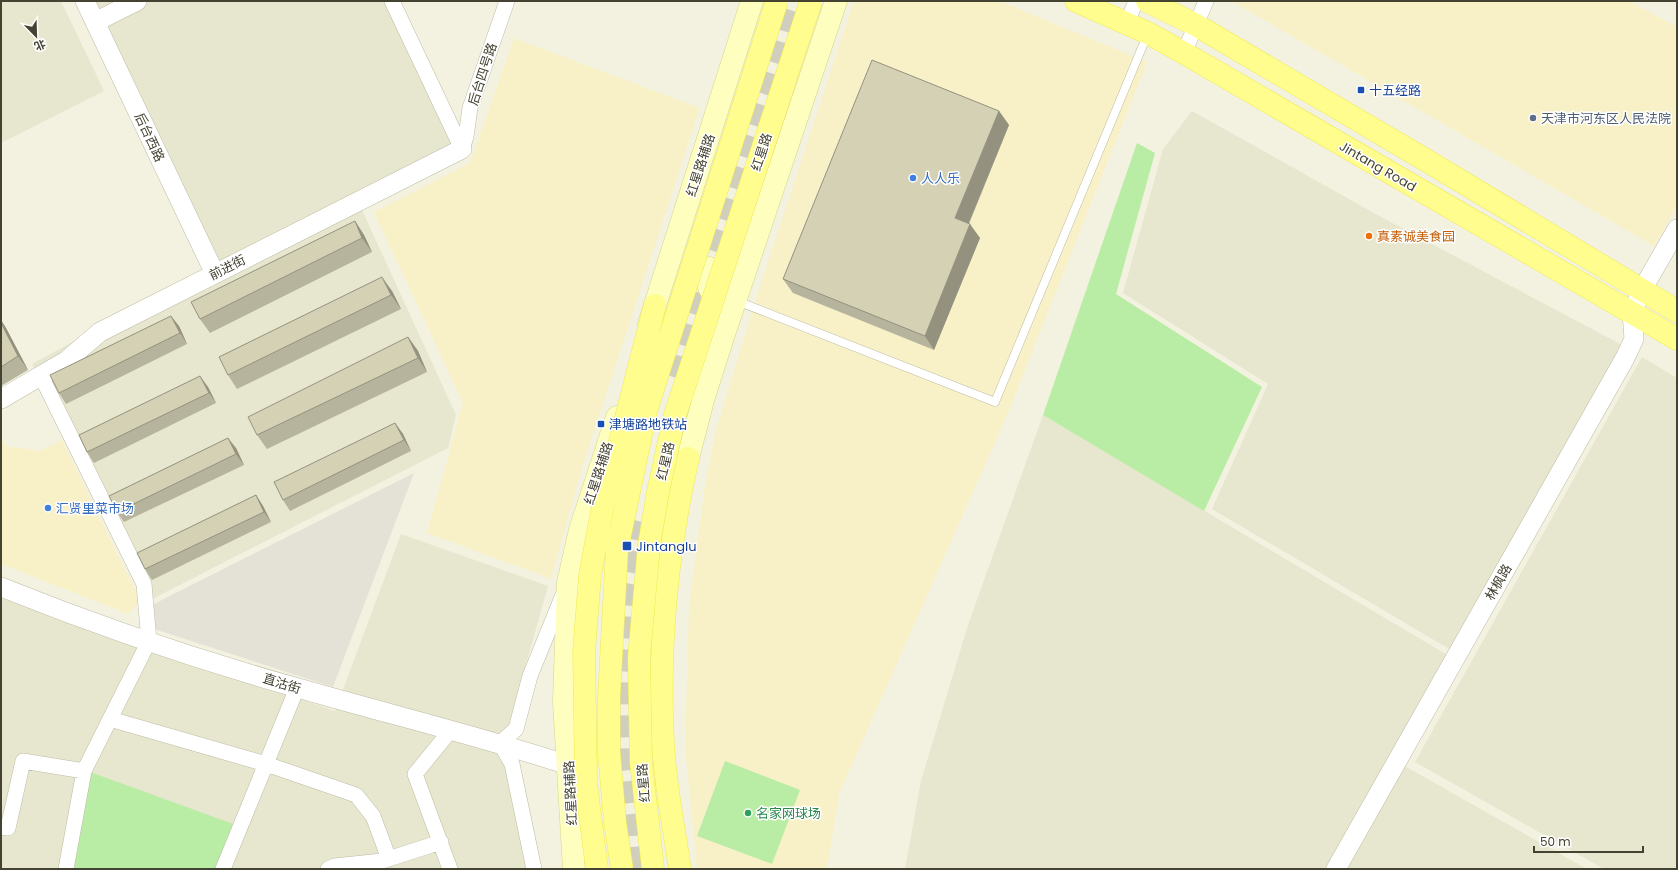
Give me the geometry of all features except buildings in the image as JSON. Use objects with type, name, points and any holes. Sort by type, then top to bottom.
[{"type":"main road","name":"红星路辅路","points":[[574,869],[564,702],[568,583],[580,530],[655,305],[672,280],[752,1]]},
{"type":"main road","points":[[622,869],[616,822],[609,728],[609,697],[617,549],[646,411],[777,1]]},
{"type":"main road","name":"红星路","points":[[654,869],[641,762],[639,657],[648,552],[658,492],[675,415],[811,1]]},
{"type":"main road","points":[[716,294],[836,1]]},
{"type":"main road","name":"Jintang Road","points":[[1076,1],[1148,33],[1184,53],[1677,339]]},
{"type":"main road","points":[[1147,1],[1196,25],[1424,159],[1677,311]]},
{"type":"main road","points":[[680,869],[663,744],[663,625],[669,565],[679,497],[703,400],[722,340],[716,294],[709,268]]},
{"type":"main road","points":[[597,869],[586,784],[584,651],[590,574],[602,511],[655,305]]},
{"type":"street","name":"后台西路","points":[[85,1],[215,274]]},
{"type":"street","points":[[95,22],[137,1]]},
{"type":"street","points":[[392,1],[462,149]]},
{"type":"street","name":"后台四号路","points":[[462,149],[466,137],[470,108],[508,1]]},
{"type":"street","points":[[1127,23],[1136,1]]},
{"type":"street","points":[[1184,53],[1206,1]]},
{"type":"street","name":"前进街","points":[[1,399],[66,361],[100,332],[462,149]]},
{"type":"street","name":"林枫路","points":[[1336,869],[1625,358],[1634,339],[1632,313],[1642,290],[1677,229]]},
{"type":"street","points":[[42,376],[144,584],[148,641],[84,770],[66,869]]},
{"type":"street","points":[[534,869],[512,764],[500,743],[516,729],[530,676],[568,583]]},
{"type":"street","name":"直沽街","points":[[1,587],[70,615],[297,688],[500,743],[568,765]]},
{"type":"street","points":[[223,869],[297,688]]},
{"type":"street","points":[[110,719],[266,764],[356,795],[373,816],[389,859]]},
{"type":"street","points":[[450,869],[415,774],[451,730]]},
{"type":"street","points":[[1,827],[8,828],[23,761],[84,770]]},
{"type":"street","points":[[328,869],[335,866],[389,859],[441,842]]},
{"type":"lane","points":[[672,280],[716,294],[995,402],[1148,33]]},
{"type":"shaded area","points":[[1,1],[61,1],[104,91],[1,143]]},
{"type":"shaded area","points":[[94,1],[392,1],[466,157],[362,210],[456,415],[448,448],[150,600],[32,364],[218,262]]},
{"type":"shaded area","points":[[854,1],[999,1],[1147,62],[1008,413],[839,794],[827,869],[697,869],[685,747],[689,607],[704,492],[715,433],[759,289]]},
{"type":"shaded area","points":[[1231,1],[1629,1],[1677,27],[1677,206],[1654,246]]},
{"type":"shaded area","points":[[514,38],[700,108],[582,468],[551,579],[427,533],[463,403],[374,212],[470,163]]},
{"type":"shaded area","points":[[1192,111],[1383,218],[1624,346],[1451,650],[1212,509],[1268,384],[1123,293],[1163,149]]},
{"type":"shaded area","points":[[1642,357],[1677,378],[1677,869],[1604,869],[1415,762]]},
{"type":"shaded area","points":[[1043,415],[1449,656],[1392,759],[1587,869],[905,869],[921,781],[968,625]]},
{"type":"shaded area","name":"汇贤里菜市场","points":[[1,438],[6,446],[40,451],[62,440],[140,601],[128,614],[1,564]]},
{"type":"shaded area","points":[[414,473],[333,687],[148,627],[154,604]]},
{"type":"shaded area","points":[[401,534],[548,586],[501,753],[530,869],[1,869],[1,596],[335,711]]},
{"type":"green space","points":[[1137,143],[1155,153],[1116,294],[1262,387],[1204,511],[1043,415]]},
{"type":"green space","name":"名家网球场","points":[[725,761],[800,790],[772,864],[697,836]]},
{"type":"green space","points":[[90,772],[236,825],[218,869],[74,869]]},
{"type":"tunnel","points":[[677,378],[702,289],[793,1]]},
{"type":"tunnel","points":[[634,869],[624,758],[623,679],[629,593],[643,522]]},
{"type":"place","name":"十五经路","points":[[1361,90]]},
{"type":"place","name":"天津市河东区人民法院","points":[[1533,118]]},
{"type":"place","name":"人人乐","points":[[913,178]]},
{"type":"place","name":"真素诚美食园","points":[[1369,236]]},
{"type":"place","name":"津塘路地铁站","points":[[601,424]]},
{"type":"place","name":"汇贤里菜市场","points":[[48,508]]},
{"type":"place","name":"Jintanglu","points":[[627,546]]},
{"type":"place","name":"名家网球场","points":[[748,813]]}]
